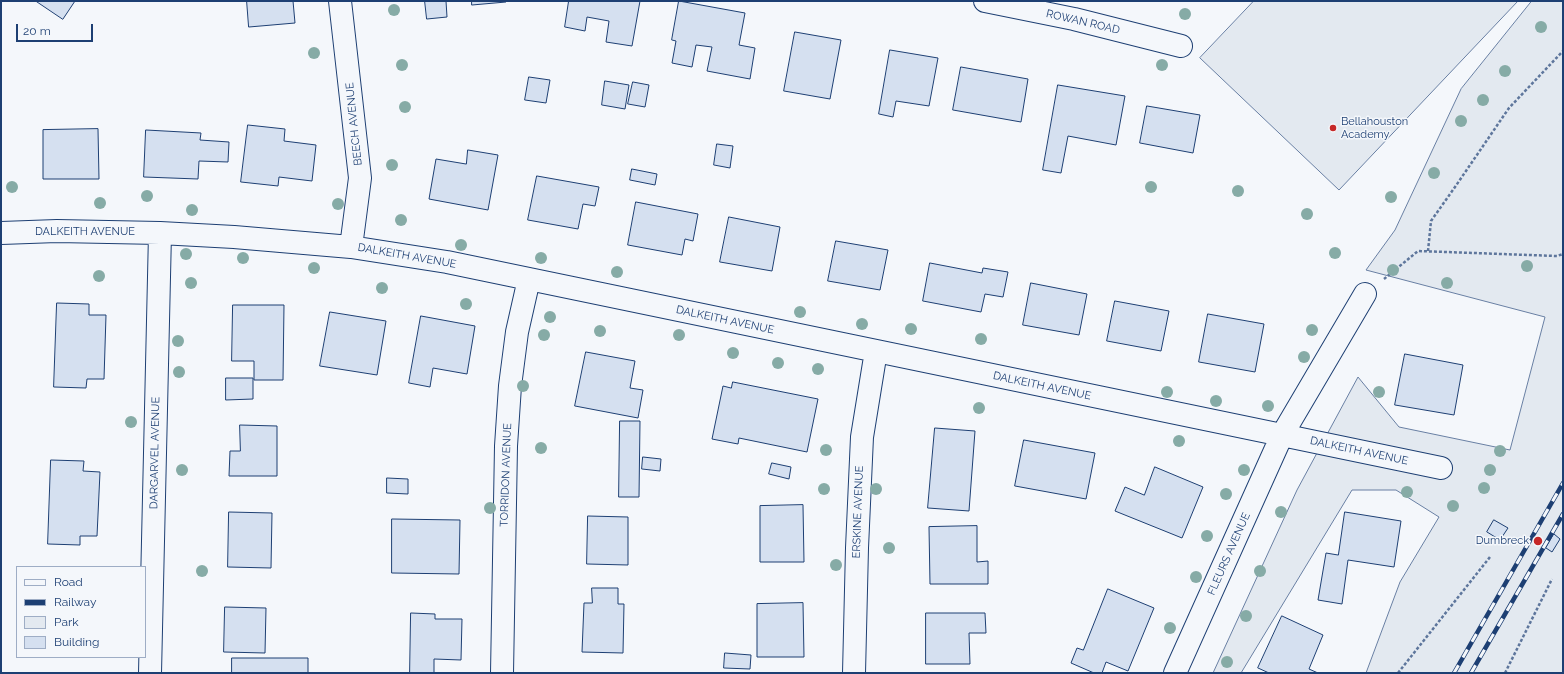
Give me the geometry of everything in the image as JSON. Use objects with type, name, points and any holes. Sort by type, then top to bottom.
[{"type":"street","name":"BEECH AVENUE","points":[[340,1],[360,178],[351,247]]},
{"type":"street","name":"ROWAN ROAD","points":[[985,1],[1073,10],[1180,46]]},
{"type":"street","name":"DALKEITH AVENUE","points":[[1,233],[57,231],[160,233],[234,237],[351,247],[448,262],[1441,468]]},
{"type":"street","name":"DARGARVEL AVENUE","points":[[150,673],[160,233]]},
{"type":"street","name":"TORRIDON AVENUE","points":[[502,673],[506,446],[510,386],[517,332],[528,279]]},
{"type":"street","name":"FLEURS AVENUE","points":[[1175,673],[1282,435],[1365,294]]},
{"type":"street","name":"ERSKINE AVENUE","points":[[854,673],[857,548],[862,437],[876,352]]},
{"type":"path","points":[[1428,251],[1432,221],[1454,186],[1509,108],[1563,51]]},
{"type":"path","points":[[1365,294],[1418,251],[1557,256],[1563,254]]},
{"type":"path","points":[[1398,673],[1490,557]]},
{"type":"path","points":[[1505,673],[1552,579]]},
{"type":"green space","points":[[1254,1],[1518,1],[1339,190],[1200,58]]},
{"type":"green space","points":[[1532,1],[1563,1],[1563,673],[1366,673],[1400,582],[1439,517],[1396,490],[1352,490],[1241,673],[1213,673],[1297,490],[1358,377],[1399,427],[1510,450],[1545,317],[1366,270],[1395,230],[1461,89]]},
{"type":"building","points":[[36,1],[75,1],[63,19]]},
{"type":"building","points":[[247,1],[293,1],[295,23],[249,27]]},
{"type":"building","points":[[425,1],[446,1],[447,17],[427,19]]},
{"type":"building","points":[[472,1],[506,1],[506,2],[472,5]]},
{"type":"building","points":[[569,1],[640,1],[632,46],[606,42],[609,21],[587,17],[585,31],[565,27]]},
{"type":"building","points":[[679,1],[745,13],[739,45],[755,48],[750,79],[707,71],[712,47],[696,45],[692,67],[672,63],[676,41],[672,40]]},
{"type":"building","points":[[795,32],[841,40],[830,99],[784,91]]},
{"type":"building","points":[[890,50],[938,58],[929,106],[896,101],[893,117],[879,114]]},
{"type":"building","points":[[961,67],[1028,79],[1021,122],[953,110]]},
{"type":"building","points":[[529,77],[550,80],[546,103],[525,100]]},
{"type":"building","points":[[605,81],[629,85],[625,109],[602,105]]},
{"type":"building","points":[[633,82],[649,85],[645,107],[628,104]]},
{"type":"building","points":[[1058,85],[1125,96],[1116,145],[1068,136],[1061,173],[1043,170]]},
{"type":"building","points":[[1147,106],[1200,115],[1193,153],[1140,143]]},
{"type":"building","points":[[248,125],[285,129],[284,141],[316,145],[312,181],[279,177],[278,186],[241,182]]},
{"type":"building","points":[[98,129],[99,179],[43,179],[43,130]]},
{"type":"building","points":[[146,130],[201,133],[200,140],[229,142],[228,162],[199,161],[198,179],[144,177]]},
{"type":"building","points":[[717,144],[733,146],[730,168],[714,165]]},
{"type":"building","points":[[468,150],[498,155],[488,210],[429,199],[436,159],[466,164]]},
{"type":"building","points":[[632,169],[657,174],[655,185],[630,180]]},
{"type":"building","points":[[537,176],[599,187],[595,206],[583,204],[578,229],[528,220]]},
{"type":"building","points":[[636,202],[698,214],[693,241],[685,239],[682,255],[628,245]]},
{"type":"building","points":[[729,217],[780,227],[772,271],[720,262]]},
{"type":"building","points":[[836,241],[888,250],[880,290],[828,281]]},
{"type":"building","points":[[930,263],[982,273],[983,268],[1008,272],[1003,297],[985,294],[981,312],[923,301]]},
{"type":"building","points":[[1031,283],[1087,294],[1079,335],[1023,325]]},
{"type":"building","points":[[1115,301],[1169,311],[1161,351],[1107,341]]},
{"type":"building","points":[[57,303],[89,304],[89,315],[106,315],[104,379],[87,379],[86,388],[54,387]]},
{"type":"building","points":[[233,305],[284,305],[283,380],[254,380],[254,361],[232,361]]},
{"type":"building","points":[[330,312],[386,321],[377,375],[320,366]]},
{"type":"building","points":[[1208,314],[1264,324],[1255,372],[1199,362]]},
{"type":"building","points":[[421,316],[475,326],[467,374],[433,368],[430,387],[409,383]]},
{"type":"building","points":[[586,352],[635,361],[630,388],[643,390],[638,418],[575,406]]},
{"type":"building","points":[[1405,354],[1463,365],[1454,415],[1395,405]]},
{"type":"building","points":[[226,378],[253,378],[253,399],[226,400]]},
{"type":"building","points":[[733,382],[818,399],[807,452],[739,438],[738,444],[712,439],[723,386],[731,388]]},
{"type":"building","points":[[620,421],[640,421],[639,497],[619,497]]},
{"type":"building","points":[[240,425],[277,426],[277,476],[229,476],[230,451],[240,451]]},
{"type":"building","points":[[935,428],[975,431],[969,511],[928,508]]},
{"type":"building","points":[[1024,440],[1095,453],[1086,499],[1015,486]]},
{"type":"building","points":[[643,457],[661,459],[660,471],[642,469]]},
{"type":"building","points":[[51,460],[84,461],[83,471],[100,472],[97,536],[80,536],[80,545],[48,544]]},
{"type":"building","points":[[772,463],[791,467],[789,479],[769,474]]},
{"type":"building","points":[[1155,467],[1203,487],[1182,538],[1115,511],[1125,487],[1144,495]]},
{"type":"building","points":[[387,478],[408,479],[408,494],[387,493]]},
{"type":"building","points":[[803,505],[804,562],[760,562],[760,506]]},
{"type":"building","points":[[229,512],[272,513],[271,568],[228,567]]},
{"type":"building","points":[[1345,512],[1401,521],[1394,567],[1348,560],[1342,604],[1318,600],[1326,553],[1338,555]]},
{"type":"building","points":[[588,516],[628,517],[628,565],[587,564]]},
{"type":"building","points":[[392,519],[460,520],[459,574],[392,573]]},
{"type":"building","points":[[1494,520],[1508,528],[1500,540],[1487,532]]},
{"type":"building","points":[[977,526],[977,562],[988,561],[988,584],[930,584],[929,527]]},
{"type":"building","points":[[1554,534],[1560,539],[1552,552],[1546,548]]},
{"type":"building","points":[[592,588],[618,588],[618,604],[624,604],[623,653],[582,652],[584,603],[592,603]]},
{"type":"building","points":[[1108,589],[1154,608],[1128,671],[1106,662],[1102,673],[1094,673],[1071,663],[1077,648],[1083,650]]},
{"type":"building","points":[[803,603],[804,657],[757,657],[757,604]]},
{"type":"building","points":[[225,607],[266,608],[265,653],[224,652]]},
{"type":"building","points":[[411,613],[435,614],[435,619],[462,619],[461,660],[434,659],[434,673],[410,673]]},
{"type":"building","points":[[926,613],[985,613],[986,633],[969,633],[970,664],[926,664]]},
{"type":"building","points":[[1282,616],[1323,635],[1309,669],[1318,673],[1269,673],[1258,668]]},
{"type":"building","points":[[725,653],[751,655],[750,669],[724,668]]},
{"type":"building","points":[[232,658],[308,658],[308,673],[232,673]]},
{"type":"railway","points":[[1454,673],[1563,483]]},
{"type":"railway","points":[[1471,673],[1563,514]]},
{"type":"place","name":"Bellahouston Academy","points":[[1333,128]]},
{"type":"place","name":"Dumbreck","points":[[1538,541]]}]
